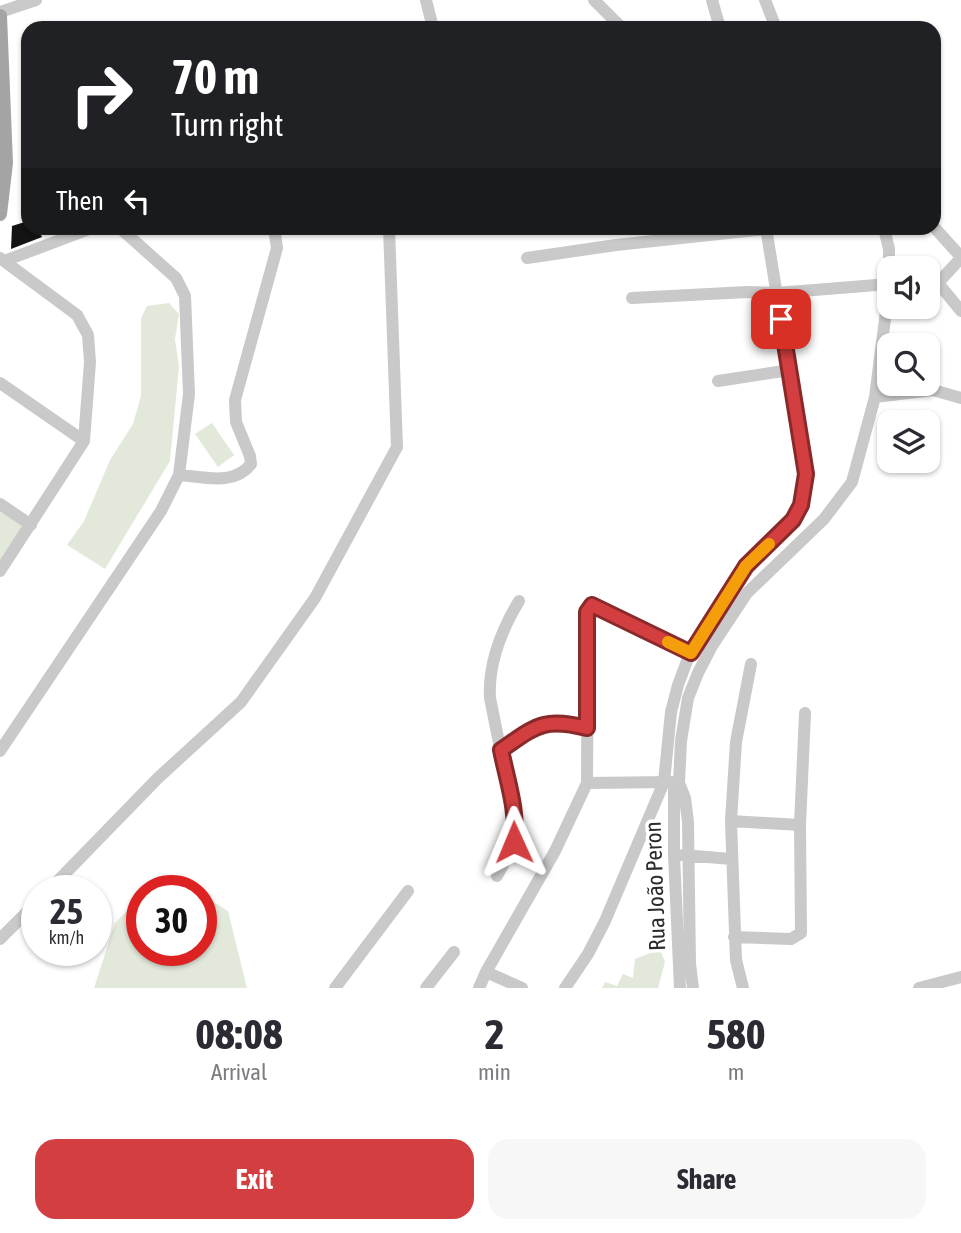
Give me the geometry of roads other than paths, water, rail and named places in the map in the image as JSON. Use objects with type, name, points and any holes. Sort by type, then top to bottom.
[{"type":"main road","points":[[0,14],[6,163],[0,214]]},
{"type":"street","points":[[0,14],[36,0]]},
{"type":"street","points":[[426,0],[431,21]]},
{"type":"street","points":[[594,0],[615,21]]},
{"type":"street","points":[[712,0],[718,21]]},
{"type":"street","points":[[765,0],[773,21]]},
{"type":"street","points":[[2,260],[72,235]]},
{"type":"street","points":[[0,751],[161,511],[180,475],[189,394],[185,296],[176,278],[128,235]]},
{"type":"street","points":[[180,475],[232,479],[251,464],[236,422],[235,400],[277,247],[275,235]]},
{"type":"street","points":[[64,875],[158,778],[241,702],[315,598],[397,447],[389,235]]},
{"type":"street","points":[[527,258],[704,235]]},
{"type":"street","points":[[693,988],[690,964],[687,808],[672,782],[671,712],[691,653],[746,566],[793,520],[801,505],[806,474],[767,235]]},
{"type":"street","points":[[886,235],[889,256]]},
{"type":"street","points":[[940,235],[961,258],[940,277]]},
{"type":"street","points":[[0,571],[84,441],[90,362],[88,335],[77,315],[2,260]]},
{"type":"street","points":[[632,298],[877,287]]},
{"type":"street","points":[[940,290],[961,312]]},
{"type":"street","points":[[565,988],[588,954],[672,782],[688,698],[698,673],[747,593],[824,519],[852,482],[875,397],[885,319]]},
{"type":"street","points":[[718,381],[790,370]]},
{"type":"street","points":[[0,383],[84,441]]},
{"type":"street","points":[[875,397],[933,390],[961,398]]},
{"type":"street","points":[[0,504],[31,525]]},
{"type":"street","points":[[497,876],[510,852],[516,827],[490,698],[489,680],[499,641],[519,601]]},
{"type":"street","points":[[479,988],[555,851],[587,783],[587,612],[590,606],[691,653]]},
{"type":"street","points":[[743,988],[734,937],[731,821],[736,742],[751,664]]},
{"type":"street","points":[[734,937],[791,939],[801,933],[800,825],[805,713]]},
{"type":"street","points":[[501,750],[534,727],[544,724],[563,722],[587,728]]},
{"type":"street","points":[[587,783],[672,782]]},
{"type":"street","name":"Rua João Peron","points":[[672,782],[680,988]]},
{"type":"street","points":[[731,821],[800,825]]},
{"type":"street","points":[[674,855],[731,859]]},
{"type":"street","points":[[335,988],[408,891]]},
{"type":"street","points":[[0,939],[21,918]]},
{"type":"street","points":[[426,988],[454,952]]},
{"type":"street","points":[[486,972],[522,988]]},
{"type":"street","points":[[919,988],[961,977]]}]
